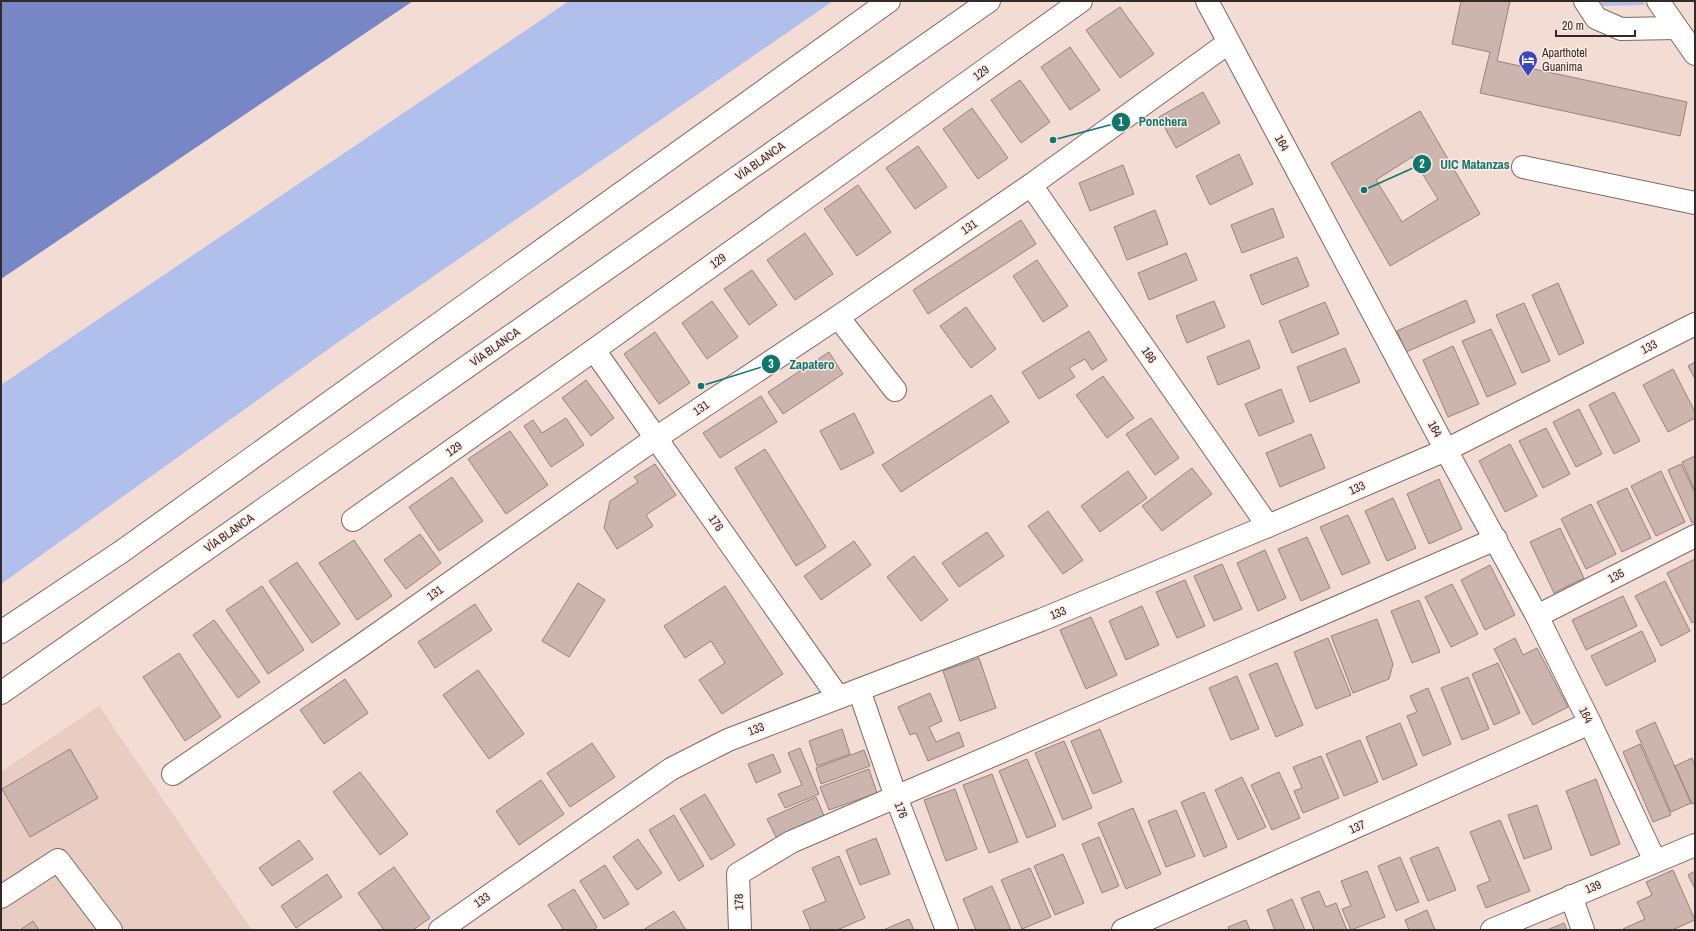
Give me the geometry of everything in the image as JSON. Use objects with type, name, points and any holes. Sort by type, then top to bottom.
[{"type":"main road","points":[[1,632],[127,547],[889,1]]},
{"type":"main road","name":"VÍA BLANCA","points":[[1,693],[989,1]]},
{"type":"main road","name":"129","points":[[353,520],[594,350],[1082,1]]},
{"type":"main road","name":"164","points":[[1207,1],[1446,450],[1537,616],[1590,723],[1655,861]]},
{"type":"main road","points":[[1585,1],[1596,18],[1621,29],[1676,28]]},
{"type":"main road","points":[[1658,1],[1695,54]]},
{"type":"main road","name":"131","points":[[173,774],[359,647],[656,438],[838,317],[1031,185],[1228,43]]},
{"type":"main road","points":[[1523,168],[1695,203]]},
{"type":"main road","name":"166","points":[[1031,185],[1268,526]]},
{"type":"main road","points":[[838,317],[895,390]]},
{"type":"main road","name":"133","points":[[440,930],[671,769],[728,740],[1041,620],[1446,450],[1695,324]]},
{"type":"main road","name":"176","points":[[594,350],[838,697]]},
{"type":"main road","name":"135","points":[[1537,616],[1695,536]]},
{"type":"main road","points":[[896,797],[1496,539]]},
{"type":"main road","name":"176","points":[[860,690],[896,797],[947,930]]},
{"type":"main road","name":"137","points":[[1123,930],[1590,723]]},
{"type":"main road","name":"178","points":[[740,930],[738,874],[791,842],[896,797]]},
{"type":"main road","name":"139","points":[[1492,930],[1695,845]]},
{"type":"main road","points":[[1,897],[58,860],[111,930]]},
{"type":"main road","points":[[1571,896],[1583,930]]},
{"type":"shaded area","points":[[1,1],[413,1],[1,279]]},
{"type":"shaded area","points":[[569,1],[833,1],[341,340],[1,584],[1,385]]},
{"type":"shaded area","points":[[1600,1],[1642,1],[1645,5],[1603,6]]},
{"type":"shaded area","points":[[99,706],[252,930],[1,930],[1,772]]},
{"type":"building","name":"Aparthotel Guanima","points":[[1461,1],[1510,1],[1497,61],[1687,102],[1680,136],[1480,93],[1490,52],[1452,44]]},
{"type":"building","points":[[1120,7],[1154,54],[1120,78],[1086,30]]},
{"type":"building","points":[[1070,47],[1100,90],[1070,110],[1041,67]]},
{"type":"building","points":[[1020,80],[1050,122],[1021,143],[991,100]]},
{"type":"building","points":[[1203,92],[1220,123],[1176,148],[1159,117]]},
{"type":"building","points":[[972,108],[1008,158],[978,179],[943,129]]},
{"type":"building","points":[[1420,111],[1480,214],[1390,266],[1331,163]],"holes":[[[1412,157],[1438,199],[1402,222],[1376,180]]]},
{"type":"building","points":[[918,146],[947,187],[915,209],[886,168]]},
{"type":"building","points":[[1239,154],[1253,184],[1210,205],[1196,176]]},
{"type":"building","points":[[1123,165],[1134,194],[1090,211],[1079,183]]},
{"type":"building","points":[[858,185],[891,232],[857,256],[824,209]]},
{"type":"building","points":[[1273,208],[1284,237],[1242,253],[1231,225]]},
{"type":"building","points":[[1155,210],[1168,244],[1127,260],[1114,227]]},
{"type":"building","points":[[1021,220],[1036,244],[928,314],[913,290]]},
{"type":"building","points":[[805,233],[833,274],[795,300],[767,260]]},
{"type":"building","points":[[1186,253],[1197,280],[1149,300],[1138,273]]},
{"type":"building","points":[[1297,257],[1309,286],[1262,305],[1250,275]]},
{"type":"building","points":[[1037,260],[1068,306],[1043,322],[1013,276]]},
{"type":"building","points":[[752,270],[777,305],[749,325],[724,289]]},
{"type":"building","points":[[1558,283],[1584,343],[1559,355],[1532,295]]},
{"type":"building","points":[[1466,300],[1475,322],[1406,352],[1397,331]]},
{"type":"building","points":[[712,301],[738,337],[707,359],[682,323]]},
{"type":"building","points":[[1214,301],[1225,327],[1187,343],[1176,316]]},
{"type":"building","points":[[1325,302],[1339,334],[1292,353],[1279,321]]},
{"type":"building","points":[[1524,303],[1550,361],[1522,373],[1496,315]]},
{"type":"building","points":[[966,307],[996,349],[971,368],[940,326]]},
{"type":"building","points":[[1491,329],[1516,384],[1487,397],[1462,341]]},
{"type":"building","points":[[1089,331],[1107,360],[1092,370],[1085,359],[1069,368],[1075,377],[1039,399],[1022,372]]},
{"type":"building","points":[[655,332],[690,383],[659,404],[624,354]]},
{"type":"building","points":[[1249,340],[1260,368],[1218,385],[1207,357]]},
{"type":"building","points":[[1453,346],[1479,404],[1448,417],[1423,360]]},
{"type":"building","points":[[1345,348],[1360,382],[1310,402],[1297,367]]},
{"type":"building","points":[[829,352],[843,374],[783,414],[768,392]]},
{"type":"building","points":[[1695,362],[1695,379],[1688,366]]},
{"type":"building","points":[[1673,369],[1695,412],[1695,418],[1668,432],[1643,385]]},
{"type":"building","points":[[1103,376],[1134,418],[1107,438],[1076,395]]},
{"type":"building","points":[[586,380],[614,418],[591,436],[562,398]]},
{"type":"building","points":[[1281,389],[1294,422],[1259,436],[1245,404]]},
{"type":"building","points":[[1614,392],[1640,441],[1614,454],[1589,405]]},
{"type":"building","points":[[991,395],[1009,422],[901,492],[882,465]]},
{"type":"building","points":[[761,396],[777,422],[720,458],[703,433]]},
{"type":"building","points":[[1579,409],[1602,454],[1576,467],[1553,422]]},
{"type":"building","points":[[854,413],[874,453],[841,470],[820,431]]},
{"type":"building","points":[[566,418],[584,445],[551,467],[524,426],[533,420],[542,433]]},
{"type":"building","points":[[1151,418],[1179,458],[1155,475],[1126,434]]},
{"type":"building","points":[[1546,428],[1570,474],[1543,488],[1519,441]]},
{"type":"building","points":[[510,431],[548,485],[506,514],[468,459]]},
{"type":"building","points":[[1311,434],[1325,468],[1280,487],[1266,453]]},
{"type":"building","points":[[1510,444],[1537,496],[1505,512],[1479,461]]},
{"type":"building","points":[[765,449],[826,547],[796,566],[735,468]]},
{"type":"building","points":[[1695,456],[1695,491],[1682,462]]},
{"type":"building","points":[[655,464],[676,495],[646,515],[653,526],[617,549],[604,528],[610,501],[638,482],[634,477]]},
{"type":"building","points":[[1681,464],[1695,493],[1695,521],[1692,523],[1668,470]]},
{"type":"building","points":[[1192,468],[1212,494],[1162,531],[1142,506]]},
{"type":"building","points":[[1128,471],[1147,498],[1100,532],[1081,506]]},
{"type":"building","points":[[1661,471],[1685,522],[1656,536],[1631,486]]},
{"type":"building","points":[[452,477],[483,521],[439,551],[409,507]]},
{"type":"building","points":[[1439,479],[1462,529],[1429,544],[1407,494]]},
{"type":"building","points":[[1627,488],[1651,538],[1622,552],[1597,502]]},
{"type":"building","points":[[1393,498],[1416,548],[1387,561],[1365,511]]},
{"type":"building","points":[[1591,504],[1616,554],[1586,569],[1561,519]]},
{"type":"building","points":[[1048,511],[1083,560],[1063,574],[1028,526]]},
{"type":"building","points":[[1348,515],[1370,563],[1342,575],[1320,527]]},
{"type":"building","points":[[1560,528],[1584,578],[1554,593],[1530,542]]},
{"type":"building","points":[[987,532],[1004,556],[959,587],[942,563]]},
{"type":"building","points":[[420,534],[441,563],[406,589],[384,560]]},
{"type":"building","points":[[1307,537],[1330,588],[1301,601],[1278,549]]},
{"type":"building","points":[[354,540],[392,596],[357,620],[319,563]]},
{"type":"building","points":[[854,541],[871,565],[821,600],[804,576]]},
{"type":"building","points":[[1265,550],[1286,598],[1258,611],[1237,563]]},
{"type":"building","points":[[914,556],[948,600],[921,621],[887,577]]},
{"type":"building","points":[[1695,559],[1695,621],[1692,623],[1667,573]]},
{"type":"building","points":[[297,562],[340,624],[312,643],[269,581]]},
{"type":"building","points":[[1222,564],[1242,609],[1214,621],[1194,576]]},
{"type":"building","points":[[1490,565],[1515,615],[1485,630],[1461,580]]},
{"type":"building","points":[[1185,580],[1205,626],[1177,638],[1156,592]]},
{"type":"building","points":[[1665,581],[1690,631],[1661,646],[1635,596]]},
{"type":"building","points":[[578,583],[605,600],[569,657],[542,641]]},
{"type":"building","points":[[1452,584],[1478,634],[1451,647],[1425,597]]},
{"type":"building","points":[[262,586],[304,650],[268,674],[226,610]]},
{"type":"building","points":[[725,586],[783,674],[722,714],[699,680],[725,663],[711,641],[685,658],[664,626]]},
{"type":"building","points":[[1623,596],[1637,626],[1586,650],[1572,620]]},
{"type":"building","points":[[1419,600],[1440,652],[1412,663],[1391,611]]},
{"type":"building","points":[[475,604],[492,630],[435,668],[418,642]]},
{"type":"building","points":[[1142,606],[1159,645],[1126,660],[1109,621]]},
{"type":"building","points":[[1091,617],[1117,675],[1086,689],[1060,630]]},
{"type":"building","points":[[1377,619],[1393,664],[1389,679],[1353,693],[1331,636]]},
{"type":"building","points":[[214,620],[260,682],[238,698],[193,635]]},
{"type":"building","points":[[1642,631],[1656,661],[1606,686],[1591,656]]},
{"type":"building","points":[[1328,638],[1351,695],[1316,709],[1294,652]]},
{"type":"building","points":[[1515,638],[1523,655],[1537,648],[1568,707],[1533,725],[1494,649]]},
{"type":"building","points":[[179,653],[221,717],[185,741],[143,677]]},
{"type":"building","points":[[979,658],[996,708],[960,721],[943,671]]},
{"type":"building","points":[[1277,663],[1303,725],[1276,737],[1249,674]]},
{"type":"building","points":[[1498,663],[1520,713],[1494,725],[1472,674]]},
{"type":"building","points":[[478,670],[524,734],[489,759],[443,695]]},
{"type":"building","points":[[1237,676],[1259,729],[1231,740],[1209,688]]},
{"type":"building","points":[[1468,677],[1489,729],[1462,740],[1441,688]]},
{"type":"building","points":[[345,679],[368,713],[324,744],[300,710]]},
{"type":"building","points":[[1428,688],[1451,744],[1423,756],[1407,716],[1417,712],[1410,696]]},
{"type":"building","points":[[930,693],[942,721],[929,727],[936,742],[959,732],[964,746],[928,761],[916,733],[910,735],[898,707]]},
{"type":"building","points":[[1655,722],[1691,803],[1671,812],[1636,731]]},
{"type":"building","points":[[1400,723],[1417,765],[1383,780],[1366,737]]},
{"type":"building","points":[[842,729],[850,754],[817,766],[809,741]]},
{"type":"building","points":[[1100,729],[1122,782],[1093,794],[1071,741]]},
{"type":"building","points":[[1360,740],[1378,782],[1344,796],[1326,754]]},
{"type":"building","points":[[1064,741],[1092,808],[1063,820],[1035,753]]},
{"type":"building","points":[[592,743],[615,777],[570,807],[547,773]]},
{"type":"building","points":[[1640,744],[1671,815],[1653,822],[1623,752]]},
{"type":"building","points":[[800,748],[819,794],[785,808],[778,794],[802,785],[788,753]]},
{"type":"building","points":[[70,749],[98,798],[30,837],[2,789]]},
{"type":"building","points":[[864,750],[870,766],[821,784],[816,768]]},
{"type":"building","points":[[773,754],[781,772],[756,783],[748,764]]},
{"type":"building","points":[[1321,756],[1339,798],[1303,813],[1294,791],[1302,788],[1293,767]]},
{"type":"building","points":[[1692,758],[1695,766],[1695,803],[1692,804],[1675,766]]},
{"type":"building","points":[[1027,759],[1056,826],[1027,838],[999,771]]},
{"type":"building","points":[[869,769],[877,793],[829,810],[820,787]]},
{"type":"building","points":[[360,772],[408,834],[380,855],[333,792]]},
{"type":"building","points":[[1279,772],[1300,818],[1272,830],[1251,785]]},
{"type":"building","points":[[992,774],[1018,842],[989,853],[963,785]]},
{"type":"building","points":[[1242,777],[1266,827],[1238,840],[1215,790]]},
{"type":"building","points":[[1596,779],[1620,844],[1591,856],[1566,791]]},
{"type":"building","points":[[541,780],[564,814],[519,845],[496,811]]},
{"type":"building","points":[[955,789],[977,849],[946,861],[924,800]]},
{"type":"building","points":[[1204,792],[1227,847],[1204,857],[1181,802]]},
{"type":"building","points":[[705,794],[735,845],[711,860],[680,809]]},
{"type":"building","points":[[816,797],[825,818],[777,839],[767,819]]},
{"type":"building","points":[[1537,805],[1552,849],[1524,859],[1508,815]]},
{"type":"building","points":[[1133,808],[1161,874],[1126,889],[1098,823]]},
{"type":"building","points":[[1176,810],[1195,856],[1166,867],[1148,821]]},
{"type":"building","points":[[674,815],[704,866],[679,881],[649,830]]},
{"type":"building","points":[[1500,820],[1530,891],[1486,908],[1477,886],[1490,881],[1470,832]]},
{"type":"building","points":[[1099,837],[1119,886],[1102,893],[1082,844]]},
{"type":"building","points":[[876,838],[890,874],[860,885],[846,850]]},
{"type":"building","points":[[638,839],[662,873],[637,890],[613,857]]},
{"type":"building","points":[[299,840],[313,859],[272,886],[259,868]]},
{"type":"building","points":[[1438,847],[1456,890],[1428,901],[1410,858]]},
{"type":"building","points":[[1063,854],[1084,903],[1055,915],[1034,866]]},
{"type":"building","points":[[839,856],[865,918],[837,930],[811,930],[803,911],[826,901],[812,868]]},
{"type":"building","points":[[1400,857],[1419,902],[1396,911],[1378,866]]},
{"type":"building","points":[[605,865],[629,904],[604,919],[580,881]]},
{"type":"building","points":[[394,867],[430,918],[413,930],[384,930],[358,893]]},
{"type":"building","points":[[1030,868],[1051,917],[1022,929],[1001,880]]},
{"type":"building","points":[[1673,870],[1695,920],[1672,930],[1623,930],[1645,919],[1637,902],[1652,895],[1646,882]]},
{"type":"building","points":[[1367,871],[1385,917],[1351,930],[1342,909],[1351,906],[1341,881]]},
{"type":"building","points":[[1695,871],[1695,889],[1688,875]]},
{"type":"building","points":[[327,874],[342,897],[296,928],[281,906]]},
{"type":"building","points":[[992,886],[1011,930],[976,930],[963,899]]},
{"type":"building","points":[[574,889],[597,927],[593,930],[564,930],[548,905]]},
{"type":"building","points":[[1319,891],[1326,907],[1336,903],[1347,930],[1314,930],[1301,898]]},
{"type":"building","points":[[1292,899],[1305,930],[1275,930],[1267,910]]},
{"type":"building","points":[[1427,910],[1435,930],[1409,930],[1405,920]]},
{"type":"building","points":[[674,911],[686,930],[643,930]]},
{"type":"building","points":[[909,919],[914,930],[883,930]]},
{"type":"building","points":[[1246,920],[1250,930],[1229,930],[1228,927]]},
{"type":"building","points":[[33,921],[39,930],[20,930]]},
{"type":"building","points":[[1564,923],[1567,930],[1547,930]]},
{"type":"place","name":"Aparthotel Guanima","points":[[1528,77]]},
{"type":"place","name":"Ponchera","points":[[1053,140]]},
{"type":"place","name":"UIC Matanzas","points":[[1364,190]]},
{"type":"place","name":"Zapatero","points":[[701,386]]}]
